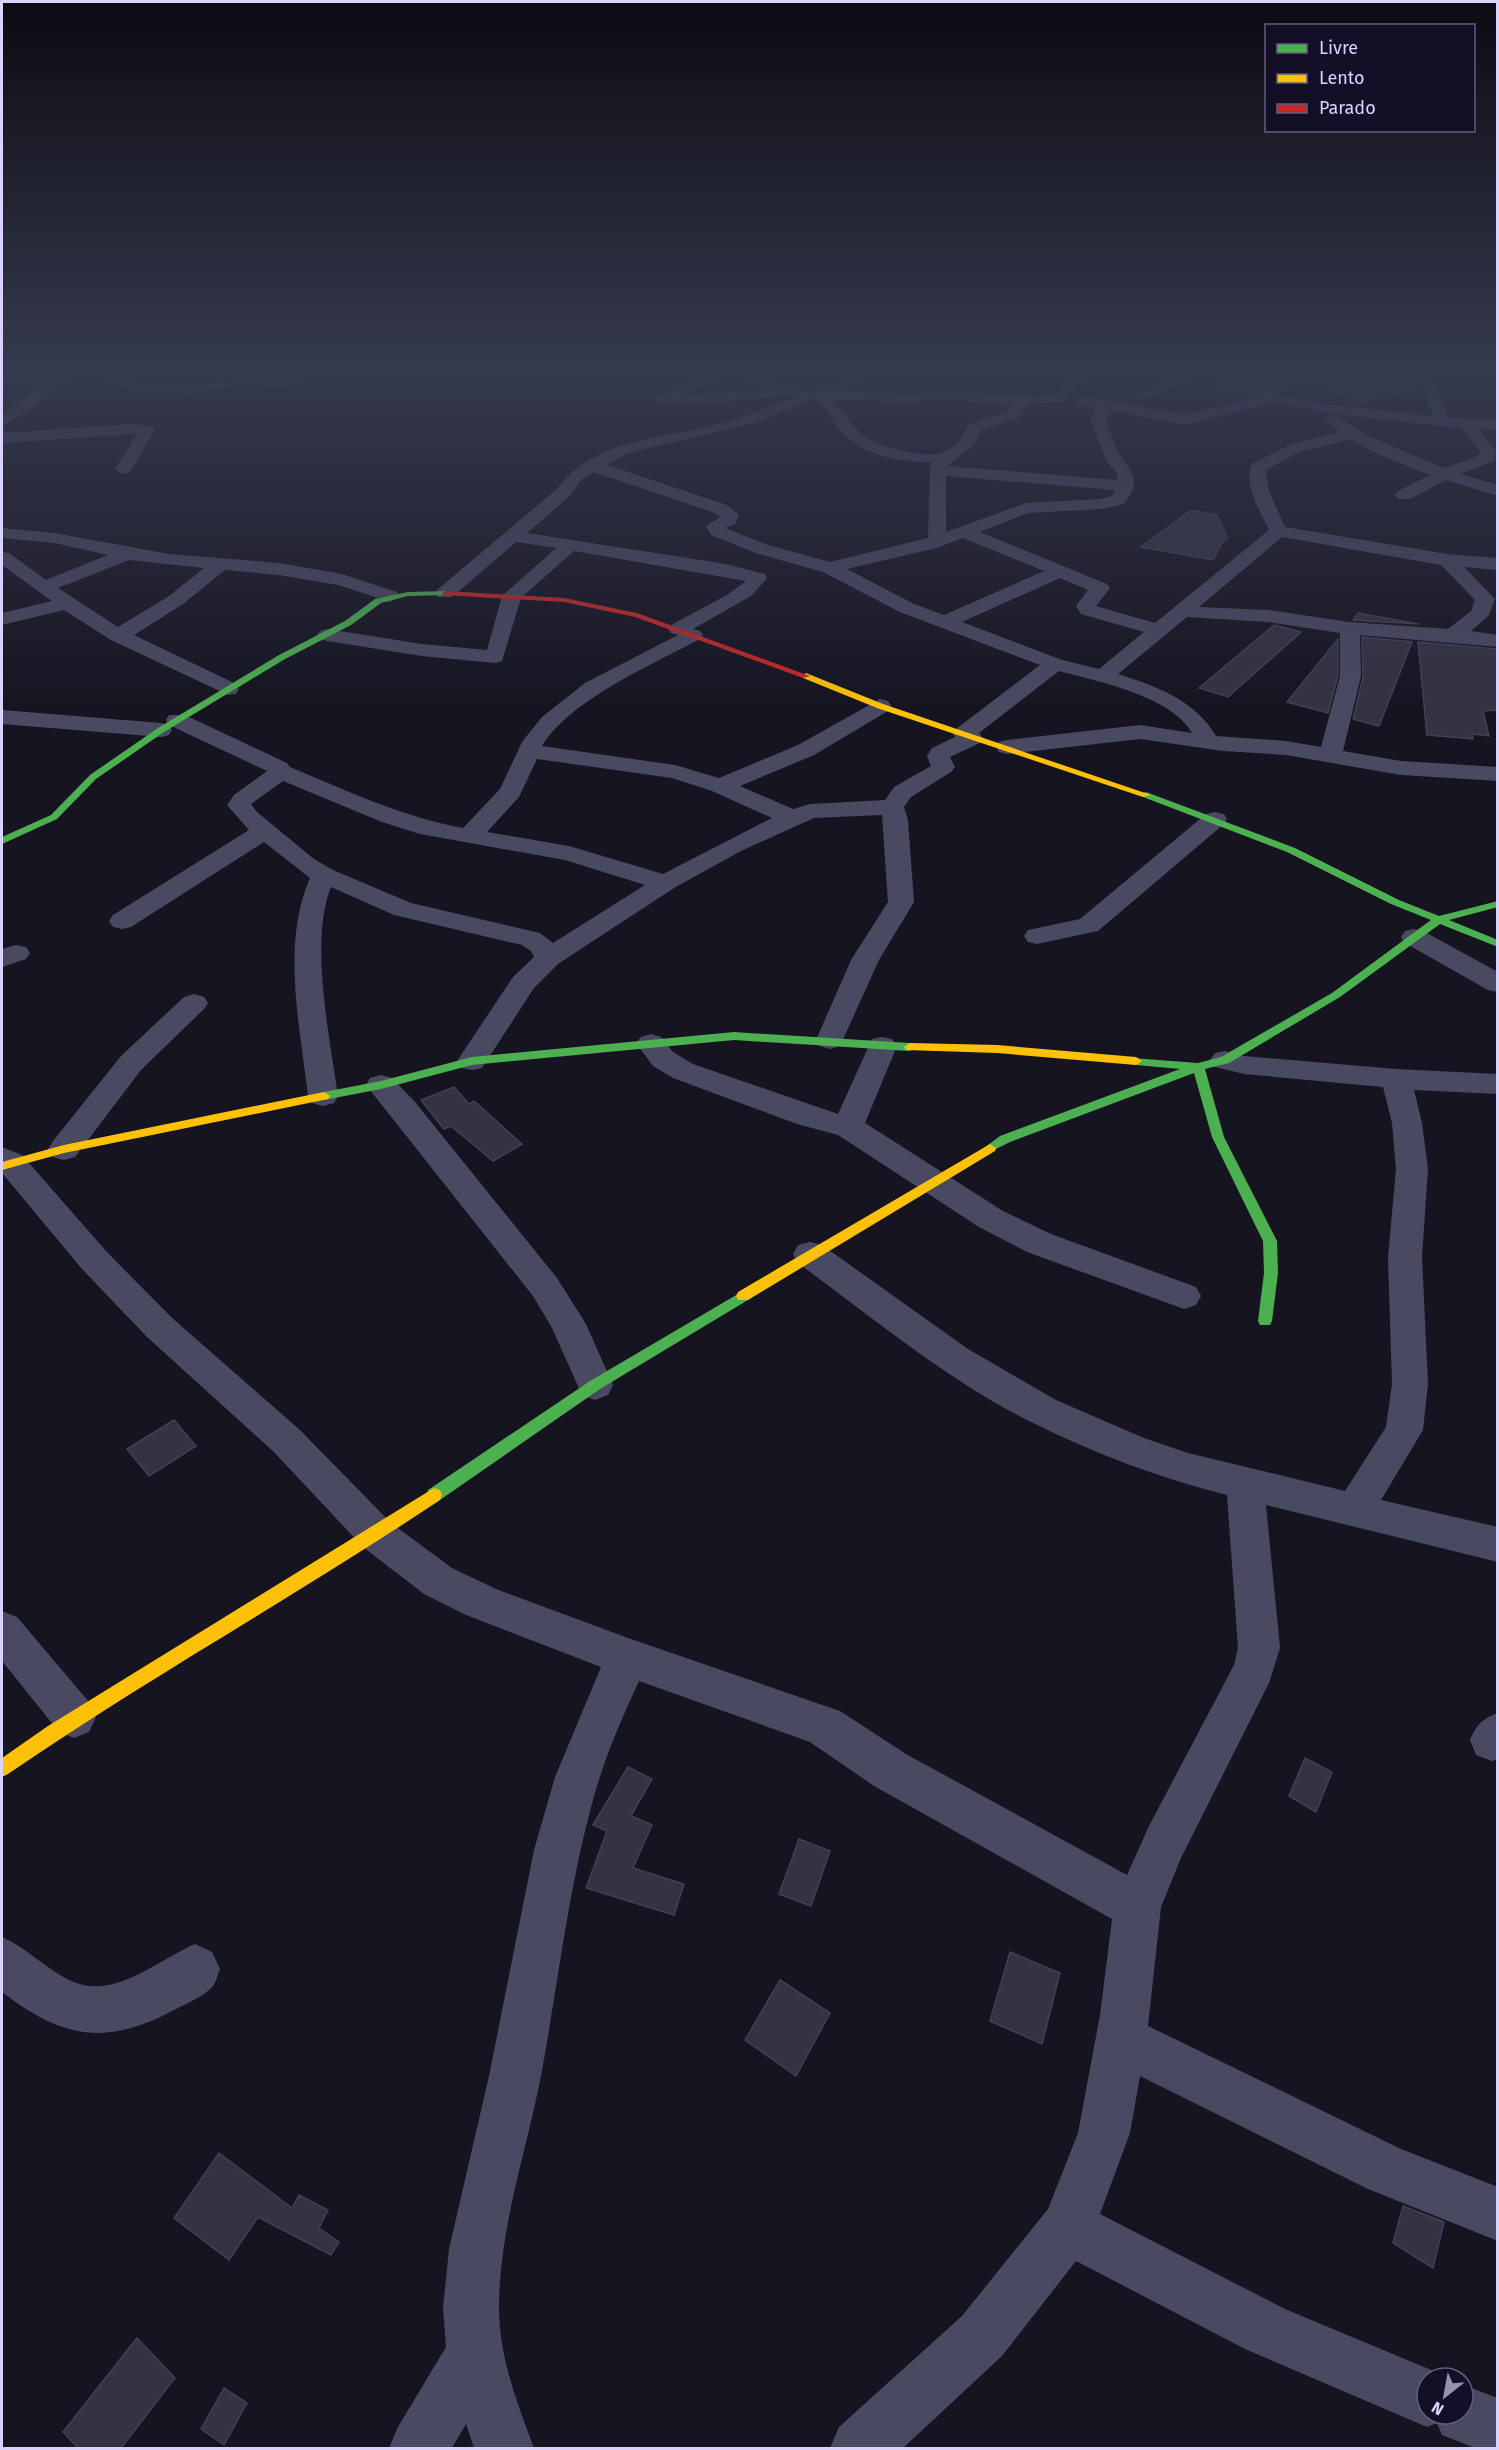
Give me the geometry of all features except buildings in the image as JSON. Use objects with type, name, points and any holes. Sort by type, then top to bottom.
[{"type":"street","points":[[445,593],[564,492],[573,479]]},
{"type":"street","points":[[630,479],[721,509],[730,515],[729,520],[715,526],[717,531],[762,549],[830,568],[899,604],[1055,664],[1159,696],[1204,729],[1208,741]]},
{"type":"street","points":[[937,542],[940,479]]},
{"type":"street","points":[[1070,479],[1126,486]]},
{"type":"street","points":[[830,568],[937,542],[1026,508],[1118,500],[1126,486],[1126,479]]},
{"type":"street","points":[[1259,479],[1260,491],[1278,531]]},
{"type":"street","points":[[1404,495],[1434,479]]},
{"type":"street","points":[[1461,479],[1497,491]]},
{"type":"street","points":[[1102,677],[1278,531],[1447,560],[1497,564]]},
{"type":"street","points":[[965,532],[1062,570],[1100,588],[1086,606],[1088,610],[1158,630]]},
{"type":"street","points":[[2,533],[56,538],[127,554],[279,569],[333,578],[390,596]]},
{"type":"street","points":[[470,835],[511,792],[518,781],[528,751],[550,722],[574,700],[686,632],[757,581],[758,578],[752,574],[514,536]]},
{"type":"street","points":[[327,635],[422,650],[495,657],[512,596],[569,546]]},
{"type":"street","points":[[726,570],[762,549]]},
{"type":"street","points":[[45,587],[127,554]]},
{"type":"street","points":[[2,556],[66,604],[118,636],[228,689]]},
{"type":"street","points":[[1447,560],[1485,599],[1485,604],[1477,618],[1452,635]]},
{"type":"street","points":[[118,636],[176,600],[221,564]]},
{"type":"street","points":[[945,622],[1062,570]]},
{"type":"street","points":[[2,842],[54,817],[93,777],[169,725],[282,657],[327,635],[378,601],[390,596],[445,593],[512,596],[599,606],[638,615],[767,661],[879,706],[1007,747],[1215,819],[1291,850],[1395,902],[1497,944]]},
{"type":"street","points":[[2,619],[66,604]]},
{"type":"street","points":[[1183,610],[1208,614],[1269,616],[1349,628],[1452,635],[1497,641]]},
{"type":"street","points":[[1330,755],[1342,714],[1350,667],[1349,628]]},
{"type":"street","points":[[892,807],[902,792],[943,767],[938,756],[940,753],[968,736],[1055,664]]},
{"type":"street","points":[[720,786],[806,750],[879,706]]},
{"type":"street","points":[[2,717],[169,725],[263,759],[281,772],[391,817],[429,829],[569,853],[665,883]]},
{"type":"street","points":[[1007,747],[1140,732],[1286,748],[1401,768],[1497,774]]},
{"type":"street","points":[[528,751],[675,771],[720,786],[792,818]]},
{"type":"street","points":[[281,772],[242,800],[239,805],[248,817],[305,864],[324,875],[403,909],[531,939],[542,946],[548,958]]},
{"type":"street","points":[[472,1061],[524,983],[548,958],[625,911],[665,883],[732,846],[810,811],[892,807]]},
{"type":"street","points":[[830,1040],[864,960],[901,902],[897,820],[892,807]]},
{"type":"street","points":[[1037,936],[1089,925],[1215,819]]},
{"type":"street","points":[[122,921],[266,830]]},
{"type":"street","points":[[323,1096],[308,938],[319,884],[324,875]]},
{"type":"street","points":[[2,1768],[74,1717],[377,1535],[596,1385],[810,1254],[1005,1139],[1211,1063],[1336,995],[1438,920],[1497,904]]},
{"type":"street","points":[[1414,937],[1497,984]]},
{"type":"street","points":[[64,1149],[131,1063],[194,1003]]},
{"type":"street","points":[[4,1162],[381,1085],[472,1061],[734,1036],[830,1040],[882,1046],[998,1048],[1244,1065],[1396,1079],[1497,1084]]},
{"type":"street","points":[[651,1043],[663,1059],[683,1071],[808,1117],[848,1127],[992,1219],[1039,1243],[1184,1296]]},
{"type":"street","points":[[848,1127],[882,1046]]},
{"type":"street","points":[[1211,1063],[1218,1137],[1270,1241],[1271,1274],[1265,1321]]},
{"type":"street","points":[[1355,1508],[1404,1430],[1410,1384],[1405,1257],[1412,1169],[1407,1123],[1396,1079]]},
{"type":"street","points":[[381,1085],[404,1109],[545,1287],[568,1324],[596,1385]]},
{"type":"street","points":[[4,1162],[159,1327],[287,1441],[377,1535],[438,1581],[481,1602],[628,1658],[824,1726],[890,1770],[1137,1907]]},
{"type":"street","points":[[810,1254],[955,1359],[1043,1411],[1131,1449],[1188,1469],[1355,1508],[1497,1545]]},
{"type":"street","points":[[860,2448],[982,2336],[1068,2227],[1104,2133],[1125,2014],[1137,1907],[1165,1842],[1254,1670],[1259,1648],[1245,1483]]},
{"type":"street","points":[[2,1630],[74,1717]]},
{"type":"street","points":[[504,2448],[475,2354],[471,2308],[480,2229],[515,2077],[540,1931],[566,1816],[603,1708],[628,1658]]},
{"type":"street","points":[[2,1962],[65,2005],[93,2010],[117,2008],[154,1996],[195,1969]]},
{"type":"street","points":[[1119,2039],[1387,2170],[1497,2214]]},
{"type":"street","points":[[1068,2227],[1265,2329],[1415,2393]]},
{"type":"street","points":[[419,2448],[475,2354]]},
{"type":"street","points":[[1475,2419],[1497,2428]]},
{"type":"traffic: fast","points":[[2,841],[54,817],[93,777],[161,730],[282,657],[348,623],[378,601],[408,594],[446,593]]},
{"type":"traffic: fast","points":[[1146,795],[1291,850],[1395,902],[1498,944]]},
{"type":"traffic: fast","points":[[990,1148],[1005,1139],[1198,1067],[1225,1060],[1336,995],[1438,920],[1498,904]]},
{"type":"traffic: fast","points":[[324,1096],[381,1085],[472,1061],[734,1036],[910,1047]]},
{"type":"traffic: fast","points":[[1136,1061],[1198,1067],[1218,1137],[1270,1241],[1271,1273],[1265,1321]]},
{"type":"traffic: fast","points":[[434,1495],[595,1385],[743,1296]]},
{"type":"traffic: slow","points":[[806,676],[880,706],[1146,795]]},
{"type":"traffic: slow","points":[[910,1047],[997,1049],[1136,1061]]},
{"type":"traffic: slow","points":[[2,1166],[64,1149],[324,1096]]},
{"type":"traffic: slow","points":[[743,1296],[990,1148]]},
{"type":"traffic: slow","points":[[2,1768],[108,1697],[327,1565],[434,1495]]},
{"type":"traffic: jam","points":[[446,593],[564,600],[637,615],[806,676]]}]
